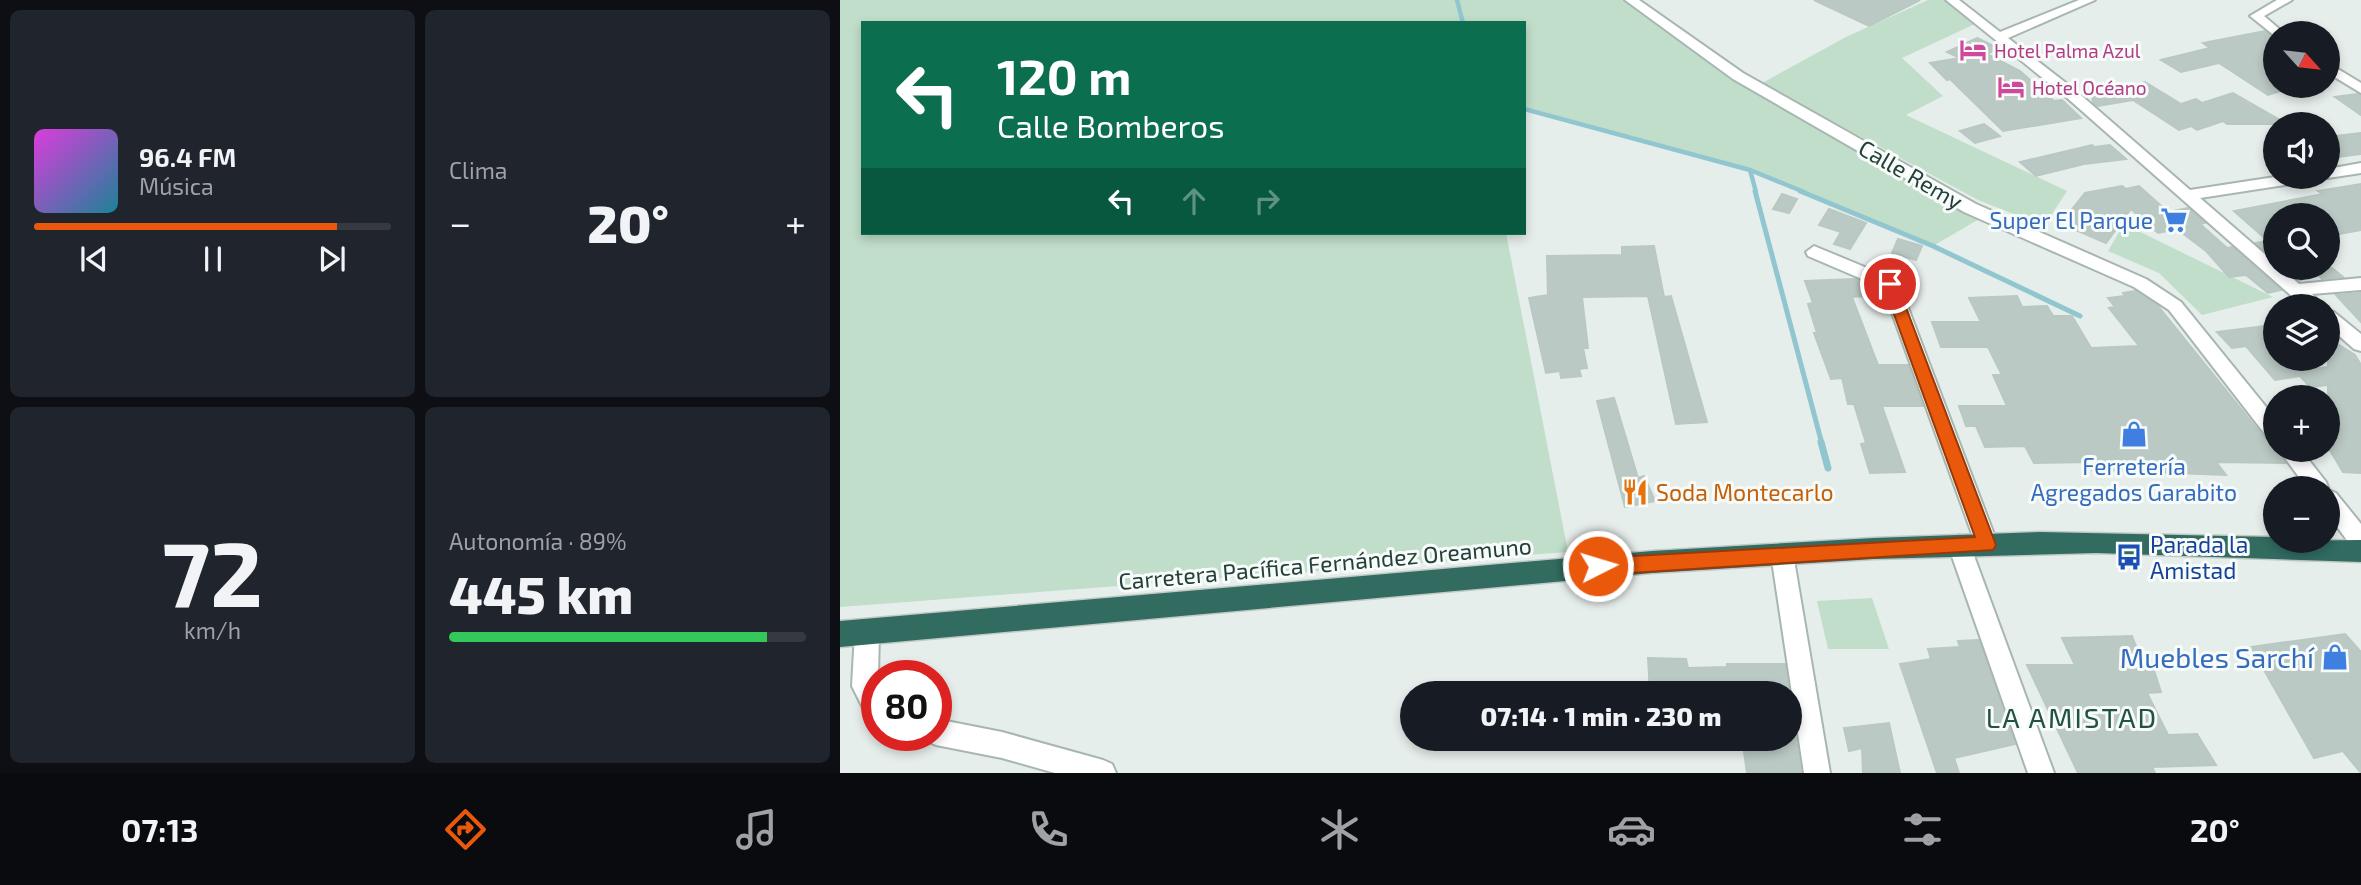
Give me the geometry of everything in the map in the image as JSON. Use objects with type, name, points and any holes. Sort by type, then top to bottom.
[{"type":"highway","name":"Carretera Pacífica Fernández Oreamuno","points":[[840,634],[1652,562],[1782,554],[1959,545],[2097,542],[2361,551]]},
{"type":"street","name":"Calle Remy","points":[[1631,0],[1738,76],[1970,208],[2140,283],[2175,306],[2263,417]]},
{"type":"street","points":[[1952,0],[2070,93],[2299,294]]},
{"type":"street","points":[[1999,37],[2089,0]]},
{"type":"street","points":[[2263,21],[2256,16],[2286,0]]},
{"type":"street","points":[[2340,75],[2361,89]]},
{"type":"street","points":[[2340,171],[2361,168]]},
{"type":"street","points":[[2187,195],[2263,183]]},
{"type":"street","points":[[1814,253],[1890,284],[1987,545]]},
{"type":"street","points":[[2294,290],[2361,284]]},
{"type":"street","points":[[2340,327],[2361,344]]},
{"type":"street","points":[[2298,462],[2310,476]]},
{"type":"street","points":[[2340,514],[2361,541]]},
{"type":"street","points":[[1959,545],[2041,773]]},
{"type":"street","points":[[1782,554],[1817,773]]},
{"type":"street","points":[[865,660],[867,632]]},
{"type":"street","points":[[952,735],[1003,745],[1103,773]]},
{"type":"green space","points":[[840,0],[1633,0],[1734,73],[1986,215],[1933,246],[1750,170],[1526,110],[1526,21],[861,21],[861,235],[1506,235],[1568,552],[840,607]]},
{"type":"green space","points":[[1928,0],[1948,0],[1977,23],[1902,58],[1943,96],[1906,115],[2067,191],[2044,226],[1978,200],[1762,83],[1846,37]]},
{"type":"green space","points":[[2124,224],[2267,294],[2263,294],[2263,300],[2202,315],[2159,273],[2108,251]]},
{"type":"green space","points":[[1872,598],[1889,649],[1828,649],[1817,601]]},
{"type":"building","points":[[1814,0],[1920,0],[1869,26]]},
{"type":"building","points":[[2263,31],[2263,92],[2219,63],[2181,72],[2161,60],[2210,48],[2203,43]]},
{"type":"building","points":[[1977,38],[1998,48],[1987,54],[2020,71],[2054,101],[2062,100],[2081,118],[2003,131],[1930,63],[1960,58],[1947,52]]},
{"type":"building","points":[[2145,82],[2181,104],[2196,99],[2202,103],[2233,93],[2266,112],[2263,112],[2263,124],[2227,124],[2223,121],[2197,130],[2191,126],[2179,130],[2133,100],[2098,106],[2092,97]]},
{"type":"building","points":[[2361,96],[2361,115],[2336,98]]},
{"type":"building","points":[[1984,124],[2000,136],[1975,143],[1960,131]]},
{"type":"building","points":[[2361,133],[2361,154],[2340,157],[2340,136]]},
{"type":"building","points":[[2092,145],[2110,145],[2126,159],[2084,164],[2036,176],[2020,162]]},
{"type":"building","points":[[2361,184],[2361,230],[2340,234],[2340,203],[2276,203],[2323,194],[2318,191]]},
{"type":"building","points":[[2122,186],[2126,189],[2139,186],[2168,212],[2188,208],[2205,223],[2200,224],[2227,248],[2232,247],[2263,274],[2263,280],[2270,280],[2281,290],[2268,293],[2246,275],[2229,277],[2206,251],[2177,229],[2158,233],[2131,209],[2106,243],[2069,227],[2074,221],[2066,217],[2085,193]]},
{"type":"building","points":[[1782,194],[1797,199],[1789,213],[1773,209]]},
{"type":"building","points":[[2263,205],[2263,237],[2234,211]]},
{"type":"building","points":[[1829,209],[1866,223],[1850,249],[1834,244],[1841,232],[1819,225]]},
{"type":"building","points":[[1898,239],[1922,246],[1916,260],[1892,253]]},
{"type":"building","points":[[1654,246],[1664,297],[1671,296],[1707,422],[1676,424],[1648,296],[1582,297],[1588,348],[1583,348],[1587,368],[1579,369],[1581,376],[1561,378],[1560,371],[1546,373],[1529,298],[1548,295],[1547,256],[1622,255],[1622,247]]},
{"type":"building","points":[[1855,279],[1876,288],[1880,295],[1852,297],[1878,365],[1908,365],[1923,406],[1882,406],[1905,472],[1870,473],[1861,444],[1866,443],[1854,404],[1848,404],[1842,378],[1831,379],[1814,333],[1817,333],[1808,304],[1813,303],[1805,281]]},
{"type":"building","points":[[2135,291],[2158,306],[2263,436],[2263,462],[2285,463],[2216,462],[2226,475],[2092,470],[2088,462],[2034,463],[2025,446],[1985,447],[1976,426],[1966,426],[1959,406],[2007,406],[1993,375],[2002,375],[1988,347],[1941,347],[1932,322],[1981,322],[1969,298],[2017,296],[2022,307],[2047,306],[2053,316],[2072,316],[2091,348],[2139,346],[2109,308],[2115,307],[2108,298],[2125,296],[2123,293]]},
{"type":"building","points":[[2361,293],[2361,322],[2340,299],[2340,295]]},
{"type":"building","points":[[2263,326],[2263,366],[2246,346],[2232,348],[2217,332]]},
{"type":"building","points":[[2340,346],[2355,355],[2361,365],[2361,473],[2343,472],[2337,462],[2340,462],[2340,385],[2308,385],[2300,376],[2275,380],[2267,371],[2340,371]]},
{"type":"building","points":[[1614,398],[1638,478],[1644,476],[1655,501],[1625,507],[1597,401]]},
{"type":"building","points":[[2345,634],[2361,652],[2361,773],[2343,751],[2314,758],[2251,647]]},
{"type":"building","points":[[2132,636],[2140,656],[2149,655],[2161,692],[2147,693],[2168,735],[2197,734],[2216,765],[2152,767],[2155,773],[2078,773],[2027,665],[2075,665],[2062,638]]},
{"type":"building","points":[[1979,640],[2015,744],[1954,758],[1959,773],[1937,773],[1900,664],[1931,659],[1928,649],[1960,647],[1958,641]]},
{"type":"building","points":[[1648,658],[1686,659],[1688,668],[1727,667],[1727,664],[1785,664],[1787,681],[1649,681]]},
{"type":"building","points":[[1889,723],[1900,773],[1863,773],[1862,748],[1849,751],[1844,728]]},
{"type":"building","points":[[1744,751],[1798,751],[1801,773],[1747,773]]},
{"type":"waterway","points":[[1457,0],[1462,21]]},
{"type":"waterway","points":[[1526,110],[1750,170]]},
{"type":"waterway","points":[[1750,170],[1804,192]]},
{"type":"waterway","points":[[1750,170],[1756,192]]},
{"type":"waterway","points":[[1755,191],[1822,444]]},
{"type":"waterway","points":[[1800,191],[1933,246],[2080,316]]},
{"type":"waterway","points":[[1821,442],[1828,468]]},
{"type":"place","name":"Hotel Palma Azul","points":[[1973,50]]},
{"type":"place","name":"Hotel Océano","points":[[2011,87]]},
{"type":"place","name":"Super El Parque","points":[[2174,220]]},
{"type":"place","name":"Ferretería Agregados Garabito","points":[[2134,434]]},
{"type":"place","name":"Soda Montecarlo","points":[[1635,492]]},
{"type":"place","name":"Parada la Amistad","points":[[2129,557]]},
{"type":"place","name":"Muebles Sarchí","points":[[2335,657]]},
{"type":"district","name":"LA AMISTAD","points":[[2072,717]]},
{"type":"route","points":[[1598,566],[1987,545],[1890,284]]}]
